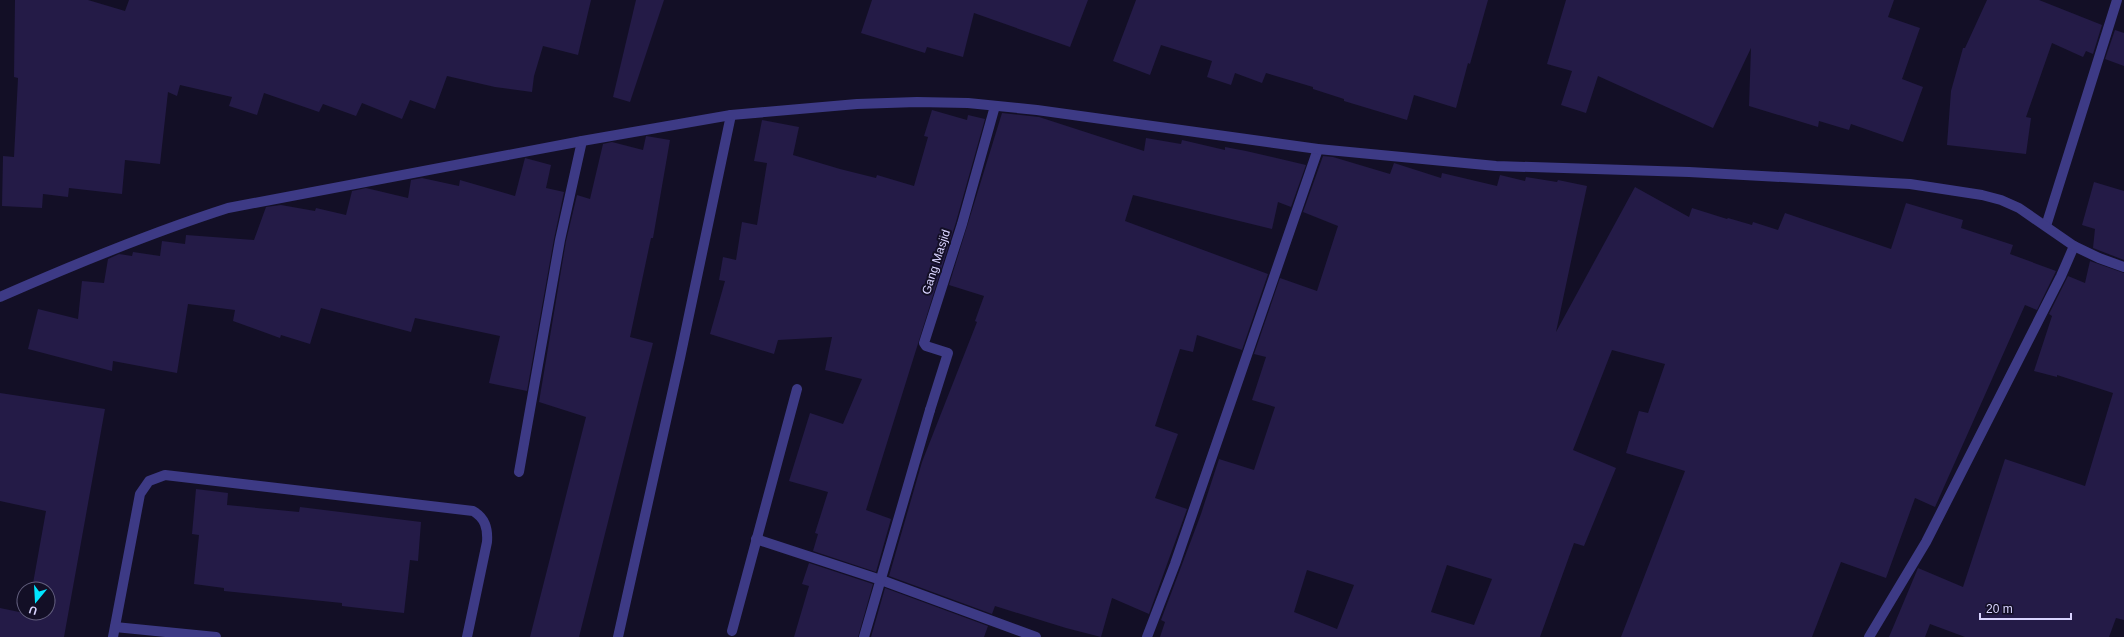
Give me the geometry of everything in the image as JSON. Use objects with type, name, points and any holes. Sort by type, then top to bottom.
[{"type":"street","points":[[2046,226],[2117,0]]},
{"type":"street","points":[[0,297],[101,253],[177,224],[228,208],[582,141],[731,116],[864,104],[917,102],[995,106],[1318,150],[1496,166],[1689,172],[1910,184],[1982,195],[2001,200],[2019,208],[2074,246],[2099,258],[2124,267]]},
{"type":"street","name":"Gang Masjid","points":[[881,580],[948,353],[926,346],[924,343],[962,224],[995,106]]},
{"type":"street","points":[[618,637],[682,350],[731,116]]},
{"type":"street","points":[[519,472],[560,240],[582,141]]},
{"type":"street","points":[[1147,637],[1175,564],[1318,150]]},
{"type":"street","points":[[1869,637],[1926,542],[2061,276],[2074,246]]},
{"type":"street","points":[[732,631],[797,389]]},
{"type":"street","points":[[113,637],[140,494],[149,481],[165,475],[473,511],[484,522],[488,530],[487,542],[467,637]]},
{"type":"street","points":[[756,539],[881,580],[1036,637]]},
{"type":"street","points":[[864,637],[881,580]]},
{"type":"street","points":[[116,626],[216,637]]},
{"type":"building","points":[[15,0],[88,0],[125,11],[129,0],[591,0],[578,55],[543,46],[534,76],[532,92],[495,87],[447,76],[435,109],[410,100],[402,119],[362,103],[356,116],[323,104],[319,112],[264,93],[257,115],[229,106],[232,97],[180,85],[177,96],[168,92],[160,164],[125,160],[122,194],[69,188],[68,197],[43,194],[42,208],[2,206],[3,156],[14,157],[18,78],[14,77]]},
{"type":"building","points":[[636,0],[664,0],[630,102],[613,97]]},
{"type":"building","points":[[872,0],[1088,0],[1070,47],[974,13],[963,57],[927,47],[925,53],[861,33]]},
{"type":"building","points":[[1136,0],[1488,0],[1470,64],[1468,63],[1456,108],[1414,95],[1407,120],[1344,101],[1344,99],[1313,89],[1313,87],[1266,73],[1262,83],[1235,73],[1231,85],[1207,77],[1212,61],[1161,45],[1150,75],[1113,61]]},
{"type":"building","points":[[1566,0],[1894,0],[1888,17],[1920,28],[1902,79],[1923,87],[1903,142],[1851,124],[1849,130],[1819,121],[1818,127],[1749,106],[1751,48],[1713,128],[1598,76],[1586,113],[1561,105],[1572,71],[1547,64]]},
{"type":"building","points":[[1987,0],[2039,0],[2102,25],[2093,54],[2086,51],[2083,57],[2052,43],[2026,117],[2031,118],[2026,154],[1947,145],[1951,91],[1963,48],[1965,48]]},
{"type":"building","points":[[2115,30],[2124,33],[2124,66],[2105,59]]},
{"type":"building","points":[[932,110],[967,120],[968,115],[985,119],[956,222],[866,510],[891,519],[876,572],[813,551],[818,534],[815,533],[828,492],[789,481],[810,413],[843,424],[862,379],[825,370],[832,337],[778,340],[774,354],[710,334],[725,281],[719,280],[723,257],[736,260],[742,222],[757,225],[767,163],[754,161],[762,120],[799,127],[793,155],[840,169],[876,178],[877,175],[914,186],[928,137],[924,136]]},
{"type":"building","points":[[1002,113],[1039,117],[1144,151],[1146,138],[1181,144],[1182,140],[1225,150],[1225,147],[1246,151],[1306,165],[1291,207],[1278,202],[1272,229],[1133,195],[1125,221],[1268,274],[1242,350],[1197,335],[1193,352],[1180,349],[1155,426],[1178,434],[1155,498],[1187,509],[1149,614],[1112,598],[1101,637],[995,606],[992,614],[889,576],[922,462],[977,322],[975,321],[984,296],[949,285]]},
{"type":"building","points":[[646,136],[670,140],[653,238],[651,238],[630,337],[653,343],[579,637],[530,637],[586,417],[539,402],[566,241],[577,195],[590,199],[603,144],[612,142],[643,150]]},
{"type":"building","points":[[1323,156],[1333,157],[1390,174],[1394,163],[1441,178],[1442,173],[1497,186],[1500,175],[1525,181],[1526,177],[1557,182],[1558,180],[1587,186],[1556,332],[1635,187],[1689,217],[1692,208],[1727,219],[1728,218],[1752,225],[1753,222],[1778,230],[1785,213],[1891,249],[1906,203],[1963,220],[1961,228],[2013,245],[2010,254],[2056,271],[2037,310],[2025,305],[1935,507],[1915,498],[1886,578],[1841,562],[1812,637],[1621,637],[1685,471],[1626,453],[1639,411],[1648,413],[1665,364],[1612,350],[1573,450],[1616,468],[1584,546],[1574,543],[1540,637],[1160,637],[1165,622],[1161,620],[1201,514],[1219,459],[1254,470],[1275,407],[1252,400],[1266,357],[1254,354],[1280,278],[1317,291],[1338,226],[1303,212]],"holes":[[[1447,565],[1492,579],[1474,625],[1431,612]],[[1307,570],[1354,585],[1337,629],[1294,612]]]},
{"type":"building","points":[[525,158],[551,165],[546,188],[564,192],[554,239],[527,391],[489,383],[500,336],[415,318],[411,332],[321,308],[310,344],[281,335],[280,338],[233,321],[235,310],[188,304],[177,373],[113,361],[112,371],[28,349],[38,309],[78,319],[82,281],[104,283],[108,259],[119,254],[132,256],[133,252],[160,256],[162,241],[185,244],[186,235],[254,240],[266,207],[281,205],[315,211],[316,208],[346,215],[352,191],[366,188],[408,198],[411,180],[422,178],[459,186],[460,180],[515,196]]},
{"type":"building","points":[[2094,182],[2124,191],[2124,260],[2093,248],[2095,229],[2082,225]]},
{"type":"building","points":[[2090,261],[2124,273],[2124,620],[2116,618],[2109,637],[1965,637],[1930,624],[1925,637],[1889,637],[1918,568],[1963,587],[2005,459],[2085,486],[2113,393],[2057,375],[2057,377],[2034,371],[2052,316],[2049,314],[2068,276],[2085,283]]},
{"type":"building","points":[[0,393],[105,409],[64,637],[0,637],[0,608],[16,611],[16,621],[56,621],[56,581],[33,581],[46,511],[0,501]]},
{"type":"building","points":[[196,489],[228,493],[227,505],[299,512],[300,507],[421,522],[418,561],[410,560],[404,613],[342,606],[342,603],[224,591],[224,588],[194,584],[199,535],[192,534]]},
{"type":"building","points":[[809,563],[873,584],[858,637],[794,637],[809,586],[802,584]]},
{"type":"building","points":[[885,588],[988,626],[984,637],[871,637]]}]
